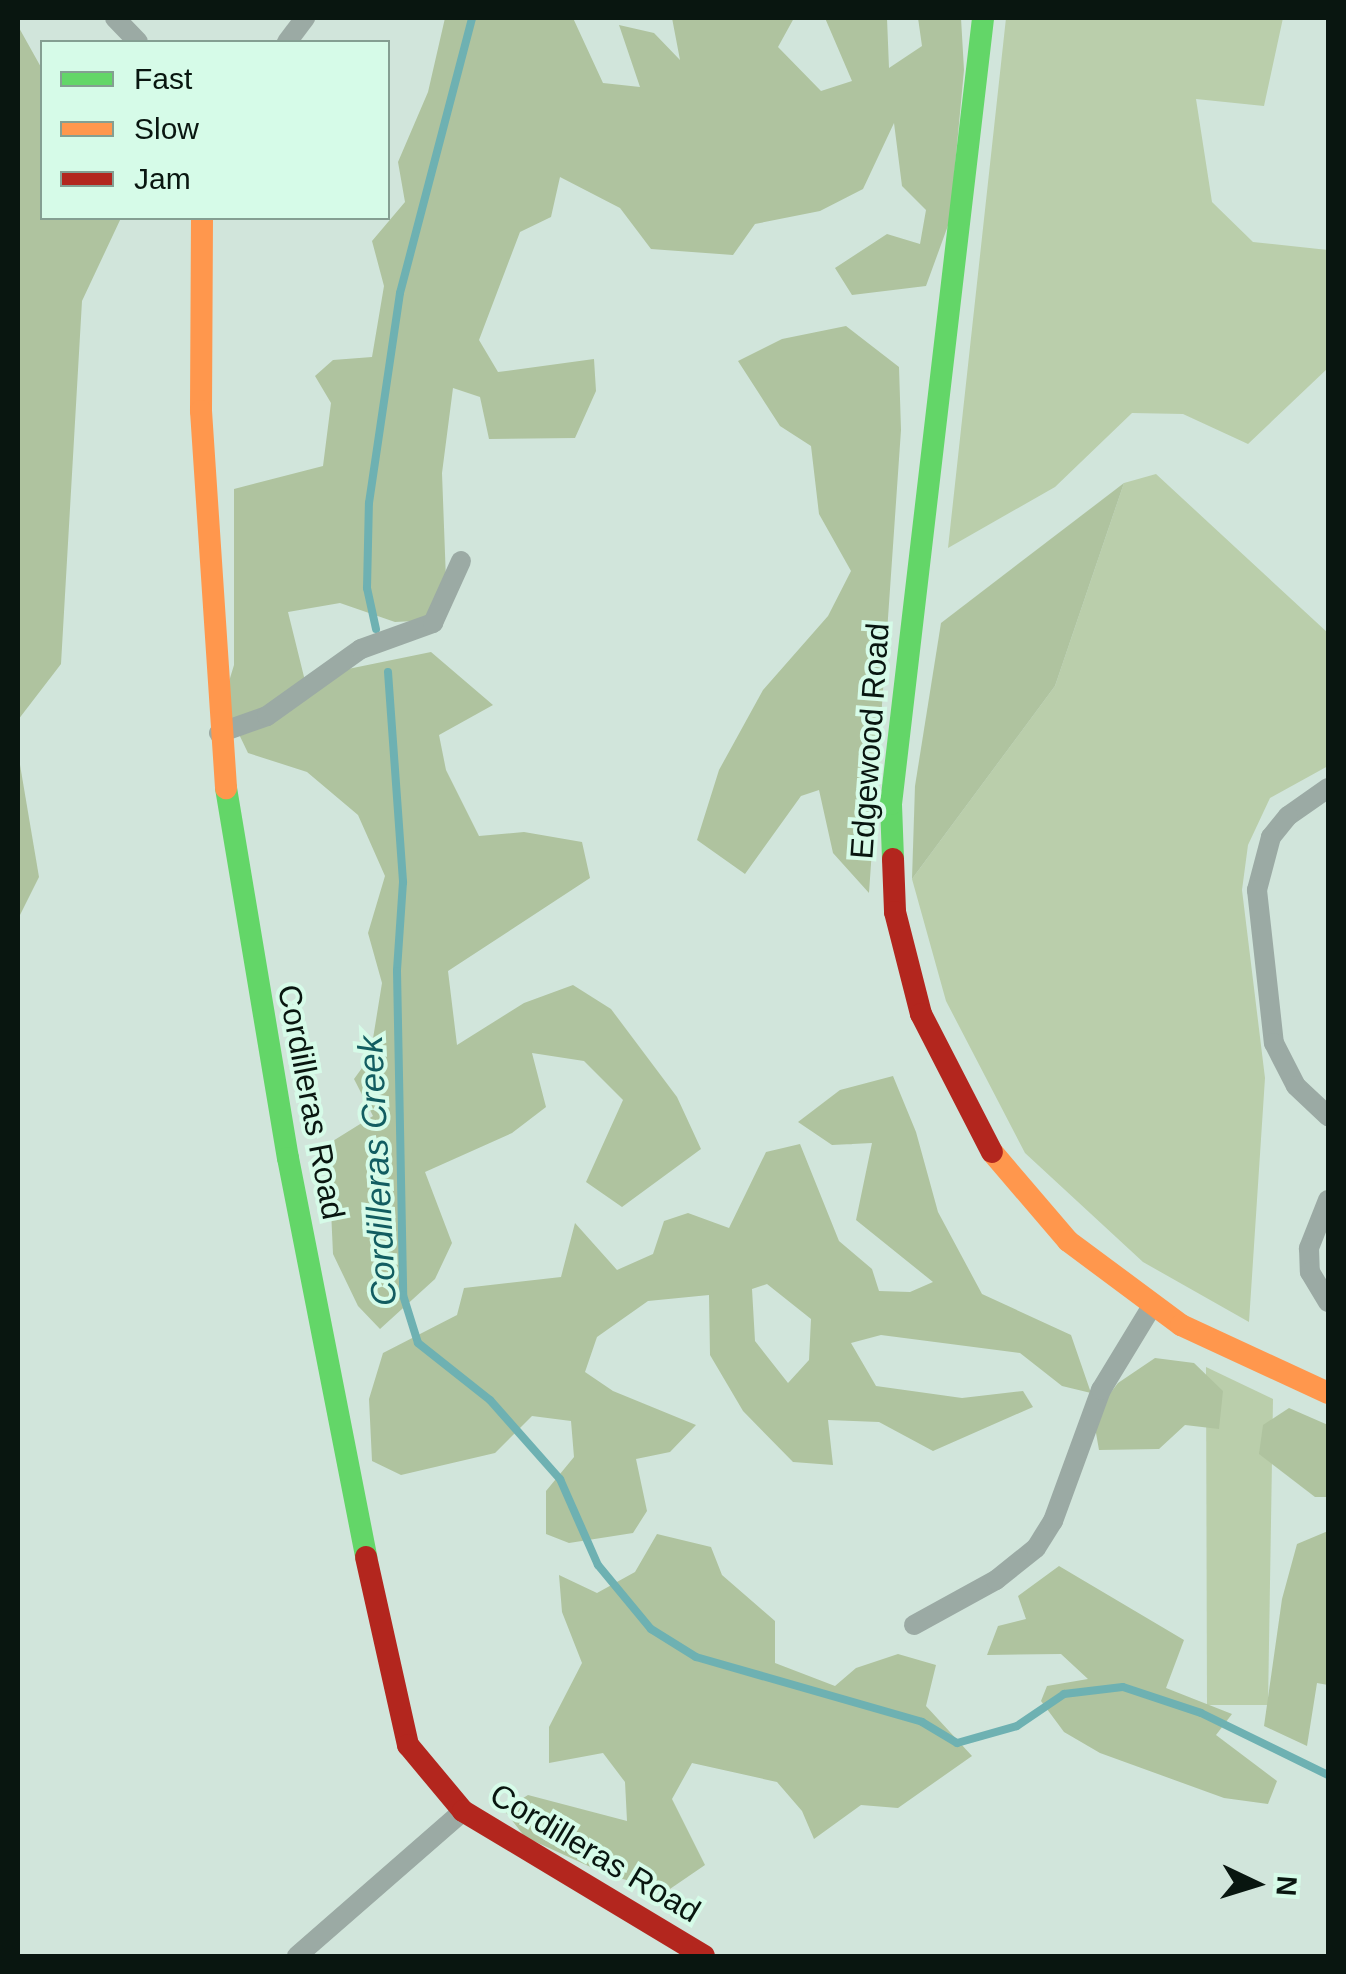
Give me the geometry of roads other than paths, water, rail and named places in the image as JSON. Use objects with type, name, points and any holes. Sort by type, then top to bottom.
[{"type":"street","points":[[115,18],[136,40]]},
{"type":"street","points":[[288,40],[305,18]]},
{"type":"street","name":"Edgewood Road","points":[[983,18],[896,749],[890,857],[895,912],[921,1014],[972,1122],[1034,1206],[1106,1274],[1152,1306],[1217,1344],[1328,1393]]},
{"type":"street","name":"Cordilleras Road","points":[[202,220],[201,411],[219,733],[252,970],[390,1680],[408,1745],[463,1811],[704,1956]]},
{"type":"street","points":[[219,733],[267,716],[361,649],[433,623],[460,561]]},
{"type":"street","points":[[1328,788],[1288,816],[1271,837],[1257,890],[1274,1042],[1296,1086],[1328,1116]]},
{"type":"street","points":[[1328,1200],[1309,1248],[1310,1272],[1328,1302]]},
{"type":"street","points":[[914,1625],[996,1580],[1036,1548],[1053,1521],[1101,1390],[1152,1306]]},
{"type":"street","points":[[296,1956],[463,1811]]},
{"type":"waterway","name":"Cordilleras Creek","points":[[376,629],[367,588],[369,503],[400,293],[472,18]]},
{"type":"waterway","name":"Cordilleras Creek","points":[[388,672],[403,882],[397,971],[403,1295],[418,1343],[490,1400],[560,1479],[598,1565],[651,1629],[696,1657],[922,1722],[957,1743],[1017,1726],[1064,1694],[1123,1687],[1201,1713],[1328,1775]]}]
